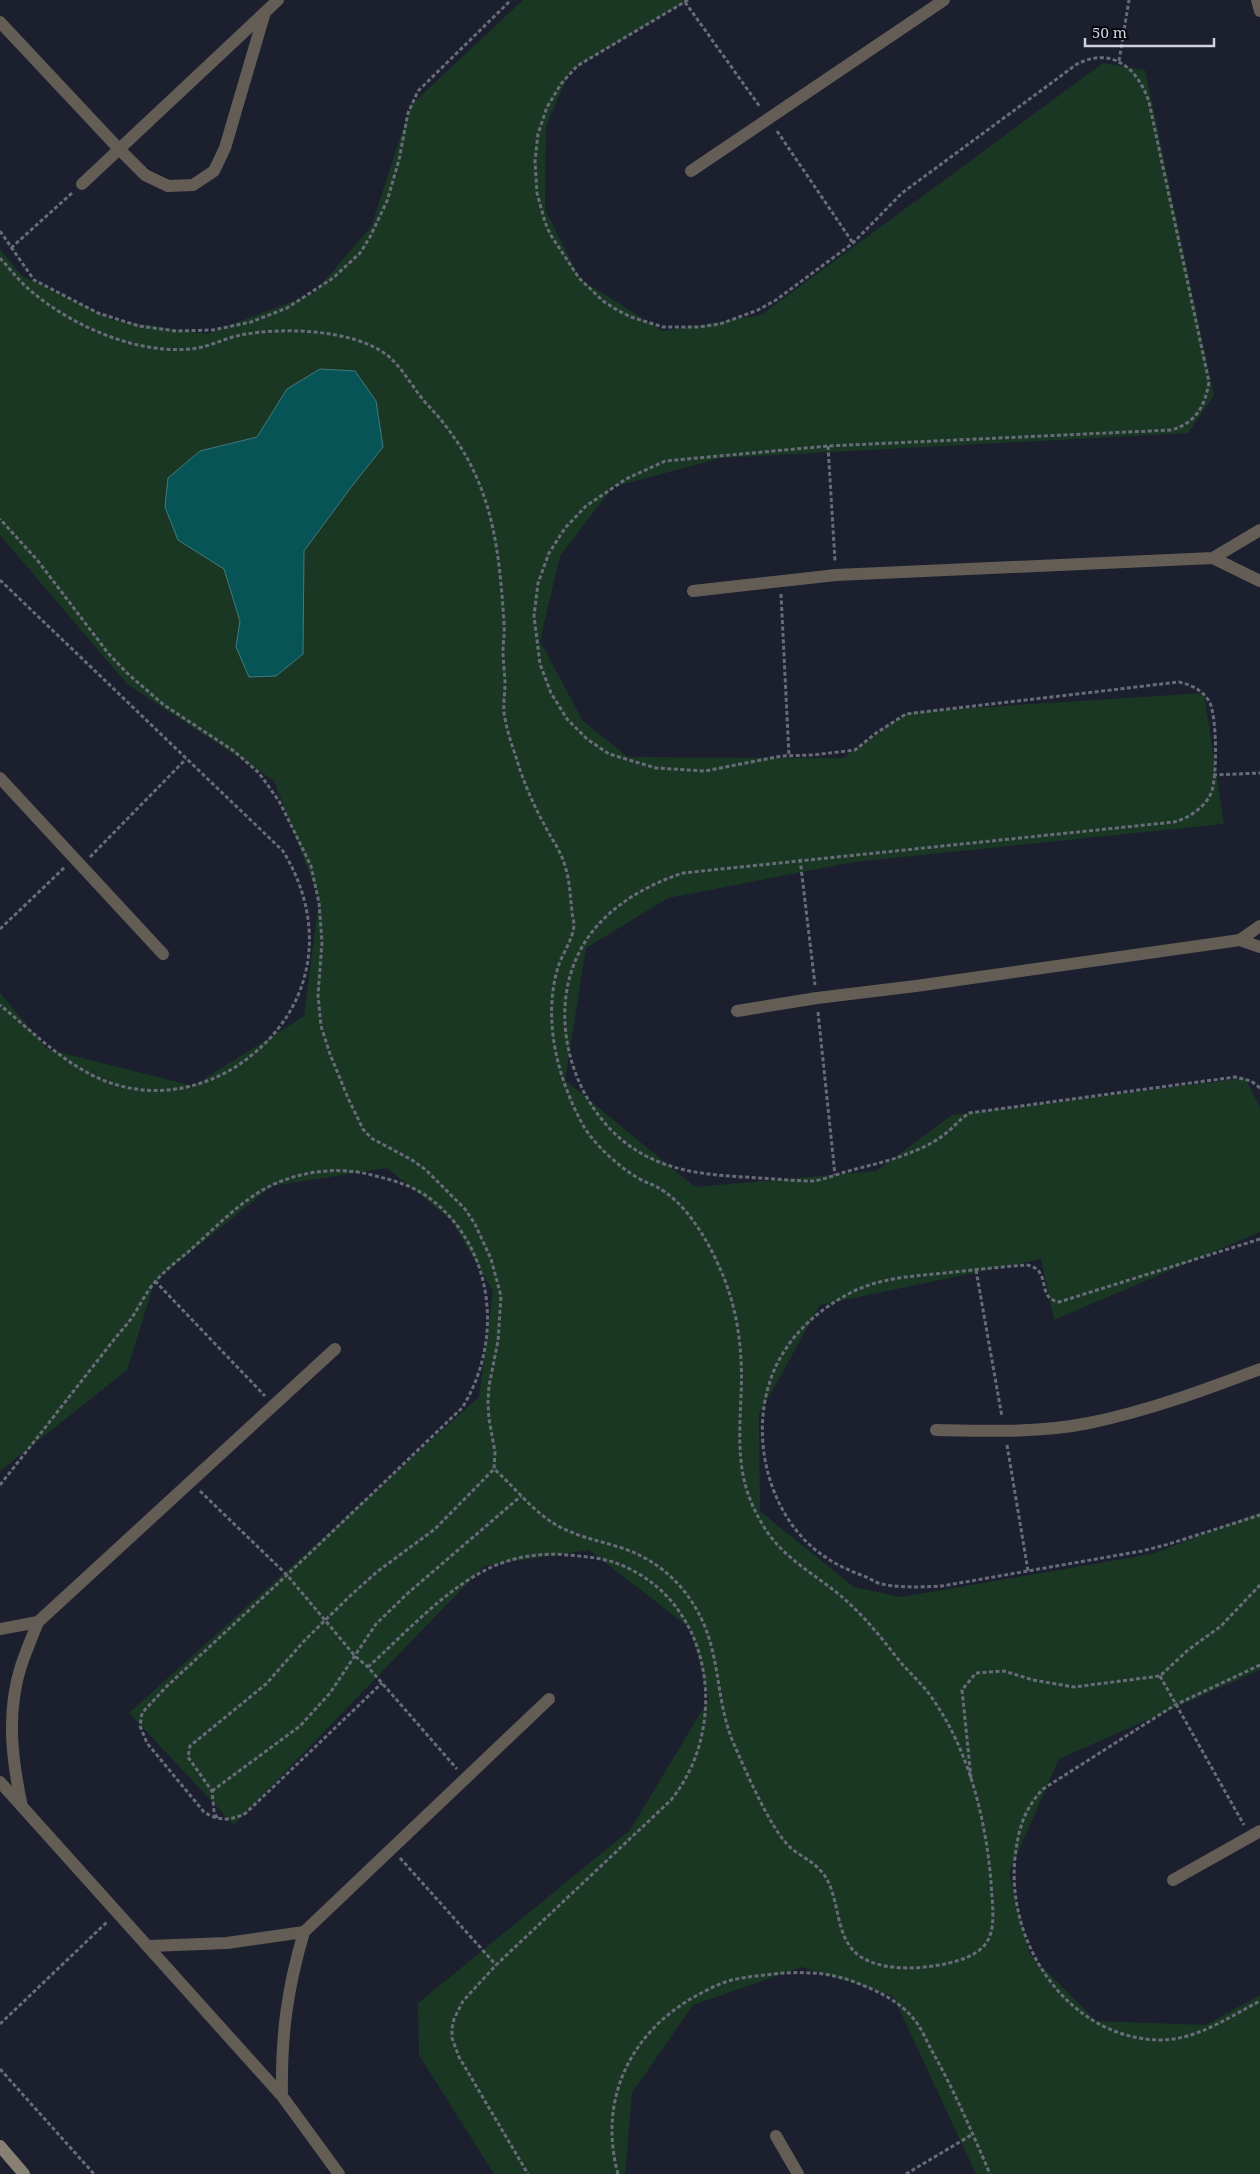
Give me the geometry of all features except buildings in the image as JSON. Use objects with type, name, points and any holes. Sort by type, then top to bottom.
[{"type":"main road","points":[[0,2146],[24,2174]]},
{"type":"street","points":[[82,184],[278,0]]},
{"type":"street","points":[[691,171],[944,0]]},
{"type":"street","points":[[1257,0],[1260,11]]},
{"type":"street","points":[[0,22],[145,175],[168,186],[193,185],[214,171],[225,148],[265,12]]},
{"type":"street","points":[[693,591],[836,575],[1213,558],[1260,530]]},
{"type":"street","points":[[1213,558],[1260,581]]},
{"type":"street","points":[[0,778],[163,954]]},
{"type":"street","points":[[737,1011],[817,998],[916,986],[1240,940],[1260,926]]},
{"type":"street","points":[[1240,940],[1260,947]]},
{"type":"street","points":[[22,1807],[13,1761],[12,1713],[21,1667],[38,1622],[334,1349]]},
{"type":"street","points":[[936,1430],[1005,1432],[1088,1423],[1168,1404],[1260,1369]]},
{"type":"street","points":[[0,1629],[38,1622]]},
{"type":"street","points":[[282,2096],[281,2054],[285,2013],[292,1972],[304,1932],[549,1699]]},
{"type":"street","points":[[0,1782],[282,2096],[339,2174]]},
{"type":"street","points":[[1173,1880],[1256,1834]]},
{"type":"street","points":[[149,1946],[227,1943],[304,1932]]},
{"type":"street","points":[[776,2136],[798,2174]]},
{"type":"path","points":[[0,231],[34,280],[98,313],[139,326],[176,331],[214,330],[251,322],[287,308],[333,278],[360,253],[370,237],[387,201],[399,160],[405,123],[412,101],[426,82],[511,0]]},
{"type":"path","points":[[1119,61],[1129,0]]},
{"type":"path","points":[[11,248],[82,184]]},
{"type":"path","points":[[0,258],[24,285],[58,311],[96,331],[135,344],[155,347],[196,348],[235,336],[280,332],[326,334],[360,342],[388,356],[407,377],[423,400],[437,414],[461,446],[486,497],[494,534],[504,626],[503,655],[506,681],[504,710],[509,735],[525,784],[539,815],[560,852],[569,878],[571,907],[575,921],[567,948],[560,959],[552,1006],[554,1046],[566,1086],[588,1134],[635,1177],[663,1190],[678,1204],[704,1238],[723,1276],[739,1328],[741,1392],[739,1424],[740,1459],[748,1494],[762,1525],[782,1552],[794,1563],[838,1593],[856,1609],[927,1691],[952,1733],[972,1784],[989,1863],[992,1931],[987,1943],[979,1953],[968,1958],[931,1967],[888,1966],[863,1958],[847,1942],[841,1927],[834,1896],[824,1875],[809,1858],[792,1849],[784,1840],[750,1781],[730,1736],[714,1652],[709,1636],[695,1606],[686,1593],[663,1570],[650,1561],[622,1548],[564,1529],[538,1513],[494,1469]]},
{"type":"path","points":[[828,446],[836,575]]},
{"type":"path","points":[[0,520],[44,568],[108,653],[139,684],[164,704],[247,761],[269,786],[311,866],[316,884],[322,942],[318,1010],[325,1040],[348,1098],[363,1129],[371,1138],[412,1160],[426,1170],[465,1209],[484,1241],[497,1277],[501,1296],[500,1319],[488,1402],[489,1419],[496,1452],[494,1469],[435,1529],[378,1572],[325,1620],[266,1684],[190,1746],[188,1757],[212,1792],[216,1818]]},
{"type":"path","points":[[0,580],[283,851],[298,879],[308,916],[309,954],[307,970],[297,1000],[281,1026],[244,1061],[217,1078],[195,1086],[172,1090],[141,1090],[111,1083],[83,1071],[69,1062],[0,1005]]},
{"type":"path","points":[[780,581],[789,756]]},
{"type":"path","points":[[0,929],[78,862],[186,759]]},
{"type":"path","points":[[1213,775],[1260,773]]},
{"type":"path","points":[[800,860],[817,998],[835,1175]]},
{"type":"path","points":[[814,1181],[907,1154],[941,1137],[955,1123],[969,1113],[1235,1077],[1251,1081],[1260,1088]]},
{"type":"path","points":[[0,1485],[132,1316],[155,1281],[242,1204],[279,1182],[322,1171],[367,1173],[393,1180],[417,1190],[448,1216],[459,1228],[475,1256],[485,1288],[488,1321],[486,1352],[482,1368],[470,1396],[462,1408],[165,1688],[142,1713],[140,1726],[147,1743],[204,1812],[216,1818],[232,1818],[246,1813],[382,1683]]},
{"type":"path","points":[[1260,1238],[1059,1302],[1052,1301],[1046,1294],[1042,1274],[1036,1266],[1027,1265],[900,1277],[866,1286],[834,1302],[809,1320],[785,1350],[767,1391],[763,1424],[765,1457],[770,1480],[775,1495],[791,1523],[800,1535],[823,1556],[848,1570],[880,1584],[921,1587],[942,1586],[1169,1544],[1260,1516]]},
{"type":"path","points":[[155,1281],[274,1406]]},
{"type":"path","points":[[190,1482],[287,1575],[355,1656],[368,1667],[466,1779]]},
{"type":"path","points":[[212,1792],[300,1726],[330,1693],[376,1624],[390,1609],[522,1496]]},
{"type":"path","points":[[368,1667],[462,1582],[503,1562],[538,1555],[592,1557],[607,1560],[635,1571],[660,1589],[670,1601],[694,1639],[706,1684],[706,1714],[696,1758],[683,1784],[671,1800],[496,1965],[458,2010],[454,2019],[452,2038],[459,2056],[528,2174]]},
{"type":"path","points":[[972,1784],[962,1690],[976,1673],[1004,1672],[1033,1680],[1074,1687],[1160,1676],[1188,1650],[1221,1626],[1260,1585]]},
{"type":"path","points":[[1260,1665],[1175,1705],[1052,1783],[1033,1801],[1024,1815],[1017,1837],[1014,1884],[1020,1920],[1032,1953],[1051,1982],[1074,2007],[1101,2025],[1116,2032],[1147,2039],[1170,2039],[1194,2035],[1260,2001]]},
{"type":"path","points":[[1160,1676],[1175,1705],[1256,1834]]},
{"type":"path","points":[[392,1849],[496,1965]]},
{"type":"path","points":[[0,2024],[117,1912]]},
{"type":"path","points":[[618,2174],[613,2132],[616,2098],[626,2068],[640,2043],[659,2021],[682,2004],[711,1988],[743,1977],[791,1972],[824,1974],[856,1982],[886,1997],[913,2018],[946,2076],[990,2174]]},
{"type":"path","points":[[0,2069],[94,2174]]},
{"type":"path","points":[[906,2174],[973,2134]]},
{"type":"shaded area","points":[[523,0],[688,0],[570,71],[546,126],[545,209],[580,279],[663,331],[761,315],[1103,63],[1145,70],[1214,395],[1188,433],[721,458],[613,487],[560,556],[540,641],[583,721],[628,757],[843,758],[908,712],[1204,693],[1224,824],[854,862],[668,898],[586,948],[565,1080],[695,1187],[876,1171],[952,1115],[1245,1078],[1260,1107],[1260,1232],[1054,1320],[1041,1259],[820,1305],[759,1414],[760,1511],[854,1587],[901,1597],[1152,1554],[1260,1512],[1260,1670],[1059,1759],[1009,1873],[1029,1953],[1096,2021],[1206,2025],[1260,1995],[1260,2174],[976,2174],[893,1996],[802,1967],[693,2005],[632,2093],[625,2174],[494,2174],[419,2055],[418,2003],[630,1830],[709,1699],[691,1629],[589,1550],[484,1566],[234,1825],[129,1713],[479,1397],[493,1291],[451,1220],[387,1168],[272,1186],[155,1281],[127,1370],[0,1471],[0,993],[47,1049],[193,1086],[304,1016],[319,898],[274,781],[127,684],[0,535],[0,249],[22,276],[114,320],[207,334],[314,293],[371,227],[411,105]]},
{"type":"shaded area","points":[[320,369],[355,371],[376,401],[383,447],[304,551],[303,654],[276,676],[249,677],[236,647],[240,621],[224,569],[178,540],[165,507],[168,478],[200,451],[257,437],[287,389]]}]
